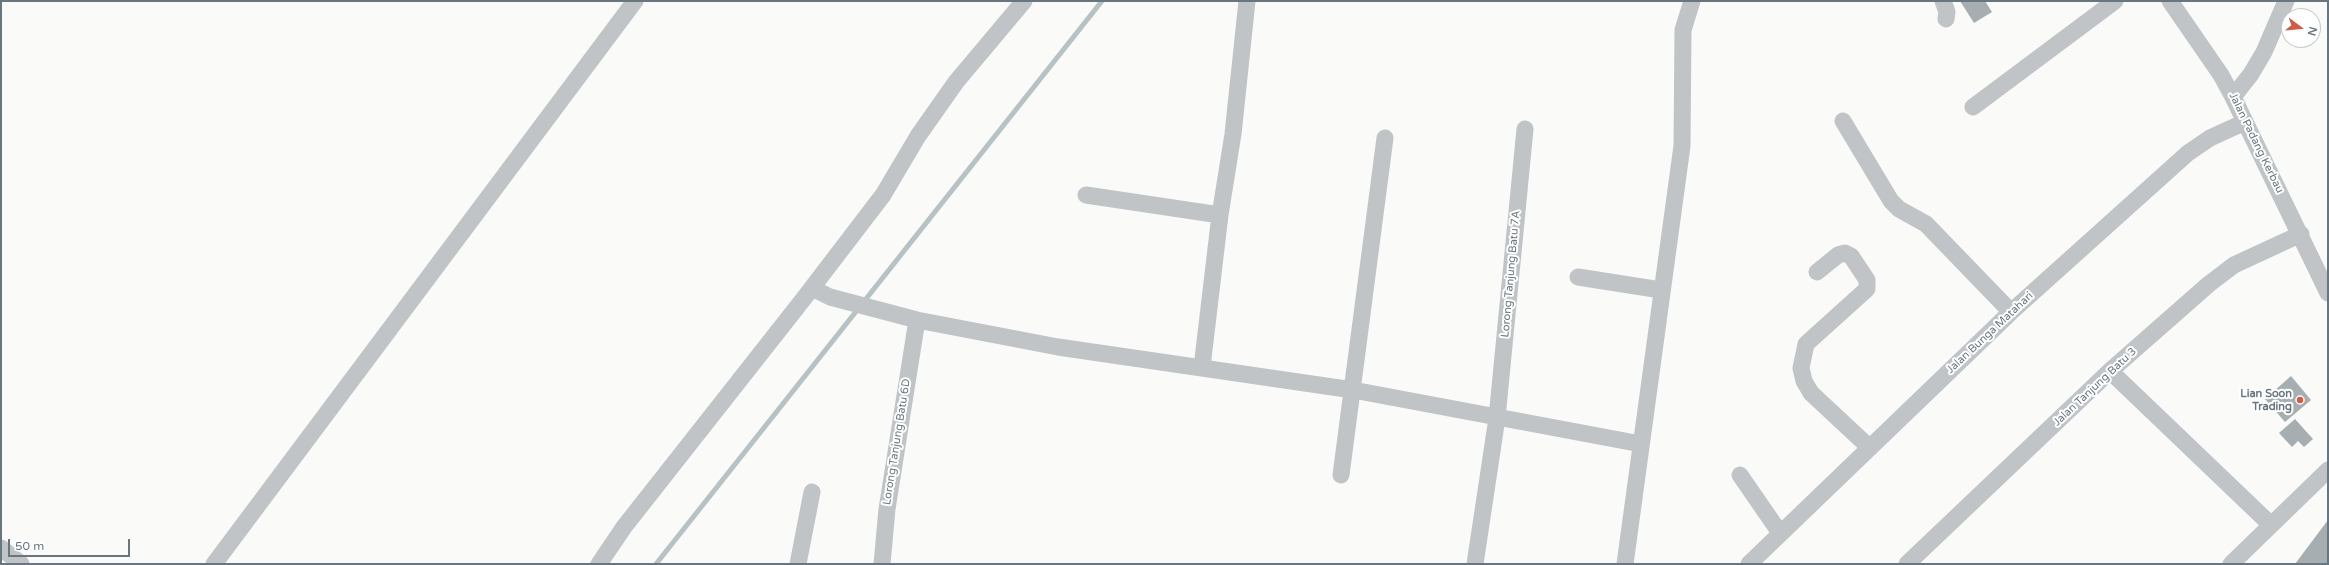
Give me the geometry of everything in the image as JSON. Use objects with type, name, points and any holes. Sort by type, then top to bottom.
[{"type":"street","points":[[214,564],[635,1]]},
{"type":"street","points":[[600,564],[624,527],[812,288],[883,195],[918,136],[956,82],[1024,1]]},
{"type":"street","points":[[1202,367],[1220,215],[1233,134],[1247,1]]},
{"type":"street","points":[[1625,564],[1661,290],[1682,146],[1683,30],[1692,1]]},
{"type":"street","points":[[1943,1],[1947,12],[1946,19]]},
{"type":"street","points":[[1973,107],[2114,1]]},
{"type":"street","name":"Jalan Padang Kerbau","points":[[2170,1],[2214,64],[2233,97],[2328,293]]},
{"type":"street","points":[[2233,97],[2251,74],[2264,52],[2286,1]]},
{"type":"street","points":[[1843,121],[1891,202],[1898,209],[1926,224],[2011,312]]},
{"type":"street","name":"Jalan Bunga Matahari","points":[[1749,564],[2011,312],[2188,152],[2210,138],[2245,122]]},
{"type":"street","name":"Lorong Tanjung Batu 7A","points":[[1475,564],[1497,418],[1525,129]]},
{"type":"street","points":[[1341,476],[1385,138]]},
{"type":"street","points":[[1086,195],[1220,215]]},
{"type":"street","name":"Jalan Tanjung Batu 3","points":[[1908,564],[2110,372],[2209,284],[2228,270],[2300,234]]},
{"type":"street","points":[[1817,272],[1838,255],[1845,253],[1851,256],[1867,280],[1867,289],[1806,344],[1801,368],[1804,381],[1811,393],[1870,448]]},
{"type":"street","points":[[1578,277],[1661,290]]},
{"type":"street","points":[[812,288],[830,297],[917,320],[1058,347],[1353,390],[1641,444]]},
{"type":"street","name":"Lorong Tanjung Batu 6D","points":[[882,564],[887,509],[917,320]]},
{"type":"street","points":[[2110,372],[2270,524]]},
{"type":"street","points":[[2231,564],[2270,524],[2328,470]]},
{"type":"street","points":[[1740,475],[1780,533]]},
{"type":"street","points":[[798,564],[812,492]]},
{"type":"street","points":[[1,548],[21,564]]},
{"type":"building","points":[[1960,1],[1985,1],[1992,12],[1974,23]]},
{"type":"building","points":[[2291,376],[2311,400],[2285,422],[2265,399]]},
{"type":"building","points":[[2295,419],[2313,439],[2304,447],[2298,441],[2292,447],[2279,433]]},
{"type":"building","points":[[2328,520],[2328,564],[2295,564]]},
{"type":"waterway","points":[[656,564],[1102,1]]},
{"type":"place","name":"Lian Soon Trading","points":[[2300,400]]}]
